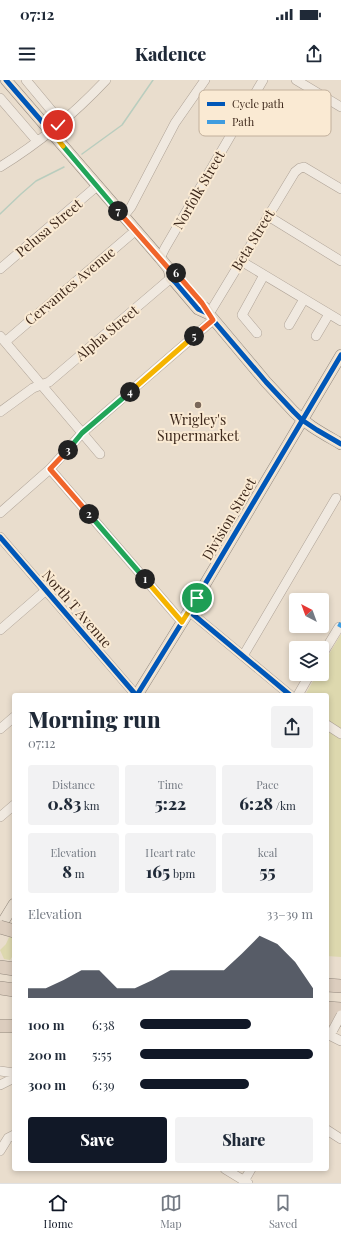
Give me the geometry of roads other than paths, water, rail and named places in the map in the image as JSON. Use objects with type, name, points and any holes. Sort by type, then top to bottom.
[{"type":"highway","points":[[0,927],[12,930]]},
{"type":"highway","points":[[0,967],[12,969]]},
{"type":"highway","points":[[329,985],[341,986]]},
{"type":"highway","points":[[0,988],[12,990]]},
{"type":"highway","points":[[0,994],[12,994]]},
{"type":"highway","points":[[329,1008],[341,1009]]},
{"type":"highway","points":[[0,1026],[12,1026]]},
{"type":"main road","points":[[6,80],[160,258],[170,274],[174,271],[202,303],[211,317],[266,382],[302,420],[341,444]]},
{"type":"main road","name":"Division Street","points":[[138,693],[189,611],[341,355]]},
{"type":"main road","points":[[0,927],[12,907]]},
{"type":"street","points":[[26,80],[61,122]]},
{"type":"street","points":[[0,167],[22,153],[51,131],[106,80]]},
{"type":"street","points":[[123,217],[131,207],[175,123],[205,80]]},
{"type":"street","name":"Norfolk Street","points":[[258,90],[264,80]]},
{"type":"street","points":[[296,80],[313,90]]},
{"type":"street","points":[[0,98],[37,141]]},
{"type":"street","points":[[331,101],[341,107]]},
{"type":"street","name":"Norfolk Street","points":[[160,258],[231,136]]},
{"type":"street","name":"Beta Street","points":[[0,513],[50,469],[82,433],[211,317],[241,261],[295,172],[304,167],[341,189]]},
{"type":"street","name":"Pelusa Street","points":[[0,269],[97,186]]},
{"type":"street","points":[[268,216],[341,261]]},
{"type":"street","name":"Cervantes Avenue","points":[[2,339],[136,231]]},
{"type":"street","points":[[241,261],[341,321]]},
{"type":"street","name":"Alpha Street","points":[[0,412],[33,388],[49,382],[170,274]]},
{"type":"street","points":[[257,333],[242,314],[264,275]]},
{"type":"street","points":[[289,325],[304,299]]},
{"type":"street","points":[[316,336],[328,314]]},
{"type":"street","points":[[2,339],[100,454]]},
{"type":"street","points":[[50,469],[182,622]]},
{"type":"street","points":[[243,656],[336,498]]},
{"type":"street","name":"North T Avenue","points":[[0,537],[135,693]]},
{"type":"street","points":[[0,630],[46,591]]},
{"type":"street","points":[[189,611],[288,693]]},
{"type":"street","points":[[329,643],[339,627]]},
{"type":"street","points":[[299,693],[306,681]]},
{"type":"street","points":[[0,729],[12,719]]},
{"type":"street","points":[[329,726],[341,734]]},
{"type":"street","points":[[0,816],[12,807]]},
{"type":"street","points":[[341,1015],[331,1028],[341,1041]]},
{"type":"street","points":[[0,1071],[12,1073]]},
{"type":"street","points":[[0,1085],[12,1079]]},
{"type":"street","points":[[329,1131],[341,1139]]},
{"type":"street","points":[[0,1151],[8,1138],[12,1136]]},
{"type":"street","points":[[228,1171],[245,1182],[250,1171]]},
{"type":"waterway","points":[[82,154],[122,125],[153,80]]},
{"type":"waterway","points":[[0,214],[36,181],[64,167]]},
{"type":"place","name":"Wrigley's Supermarket","points":[[198,405]]}]
